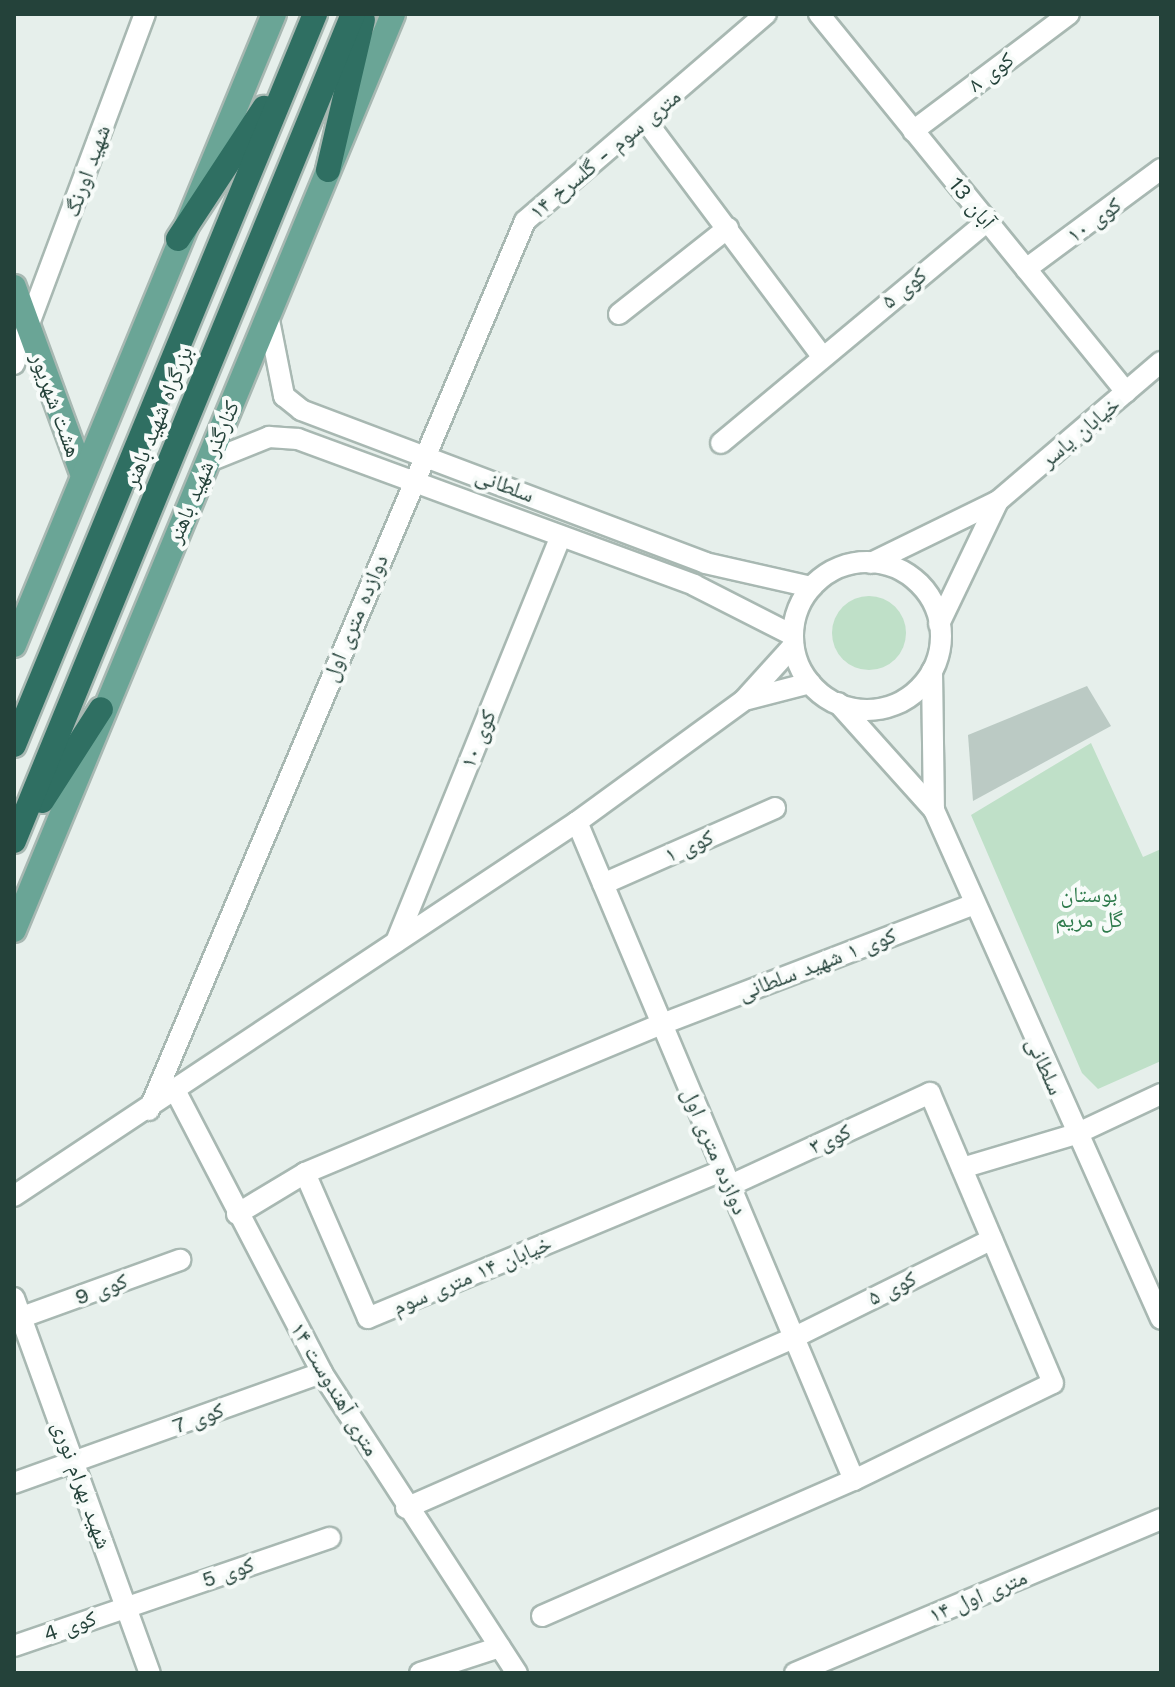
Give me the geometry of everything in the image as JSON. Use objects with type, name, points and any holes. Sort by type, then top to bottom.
[{"type":"highway","name":"بزرگراه شهید باهنر","points":[[14,745],[315,14]]},
{"type":"highway","name":"بزرگراه شهید باهنر","points":[[14,842],[353,14]]},
{"type":"highway","points":[[328,170],[364,14]]},
{"type":"highway","points":[[178,239],[296,59]]},
{"type":"highway","points":[[14,842],[101,709]]},
{"type":"main road","points":[[14,645],[178,239],[274,14]]},
{"type":"main road","name":"کنارگذر شهید باهنر","points":[[14,930],[101,709],[393,14]]},
{"type":"main road","name":"هشت شهریور","points":[[14,287],[83,476]]},
{"type":"street","name":"شهید اورنگ","points":[[14,364],[145,14]]},
{"type":"street","name":"۱۴ متری سوم - گلسرخ","points":[[413,480],[525,221],[646,121],[766,14]]},
{"type":"street","name":"13 آبان","points":[[819,14],[1126,392]]},
{"type":"street","name":"کوی ۸","points":[[913,131],[1069,14]]},
{"type":"street","points":[[646,121],[821,355]]},
{"type":"street","name":"کوی ۱۰","points":[[1026,269],[1161,169]]},
{"type":"street","name":"کوی ۵","points":[[721,443],[821,355],[987,221]]},
{"type":"street","points":[[619,314],[728,228]]},
{"type":"street","name":"سلطانی","points":[[268,315],[284,396],[301,410],[423,453],[705,563],[811,587]]},
{"type":"street","name":"خیابان یاسر","points":[[871,563],[998,501],[1161,362]]},
{"type":"street","name":"سلطانی","points":[[207,462],[269,437],[298,439],[694,585],[792,640]]},
{"type":"street","name":"دوازده متری اول","points":[[149,1110],[413,480]]},
{"type":"street","name":"خیابان یاسر","points":[[939,624],[998,501]]},
{"type":"street","name":"کوی ۱۰","points":[[396,942],[561,536]]},
{"type":"street","points":[[14,1196],[149,1110],[577,822],[744,700],[792,640],[811,587],[831,571],[871,563],[906,572],[925,589],[939,624],[932,671],[934,810]]},
{"type":"street","points":[[792,640],[810,683],[838,703],[934,810]]},
{"type":"street","points":[[838,703],[878,709],[903,701],[932,671]]},
{"type":"street","points":[[744,700],[810,683]]},
{"type":"street","name":"کوی ۱","points":[[603,884],[775,808]]},
{"type":"street","name":"سلطانی","points":[[934,810],[972,905],[1161,1319]]},
{"type":"street","name":"دوازده متری اول","points":[[577,822],[854,1480]]},
{"type":"street","name":"کوی ۱ شهید سلطانی","points":[[237,1214],[305,1173],[662,1024],[972,905]]},
{"type":"street","name":"۱۴ متری آهندوست","points":[[176,1092],[322,1373],[406,1508],[517,1673]]},
{"type":"street","name":"کوی۳","points":[[726,1178],[930,1093],[962,1168]]},
{"type":"street","points":[[542,1616],[854,1480],[1053,1383],[962,1168],[1076,1134],[1161,1094]]},
{"type":"street","name":"خیابان ۱۴ متری سوم","points":[[305,1173],[368,1318],[726,1178]]},
{"type":"street","name":"کوی ۵","points":[[406,1508],[793,1338],[992,1239]]},
{"type":"street","name":"کوی 9","points":[[17,1312],[180,1260]]},
{"type":"street","name":"شهید بهرام نوری","points":[[17,1312],[150,1673]]},
{"type":"street","name":"کوی 7","points":[[14,1483],[322,1373]]},
{"type":"street","name":"۱۴ متری اول","points":[[800,1672],[1160,1524]]},
{"type":"street","name":"کوی 5","points":[[126,1607],[330,1538]]},
{"type":"street","name":"کوی 4","points":[[14,1646],[126,1607]]},
{"type":"street","points":[[420,1673],[500,1647]]},
{"type":"green space","points":[[869,596],[883,599],[895,607],[903,619],[906,633],[903,647],[895,659],[883,667],[869,670],[855,667],[843,659],[835,647],[832,633],[835,619],[843,607],[855,599]]},
{"type":"green space","name":"بوستان گل مریم","points":[[1091,743],[1143,857],[1161,849],[1161,1061],[1098,1089],[1082,1073],[971,815]]},
{"type":"building","points":[[1087,686],[1111,726],[973,801],[968,735]]}]
